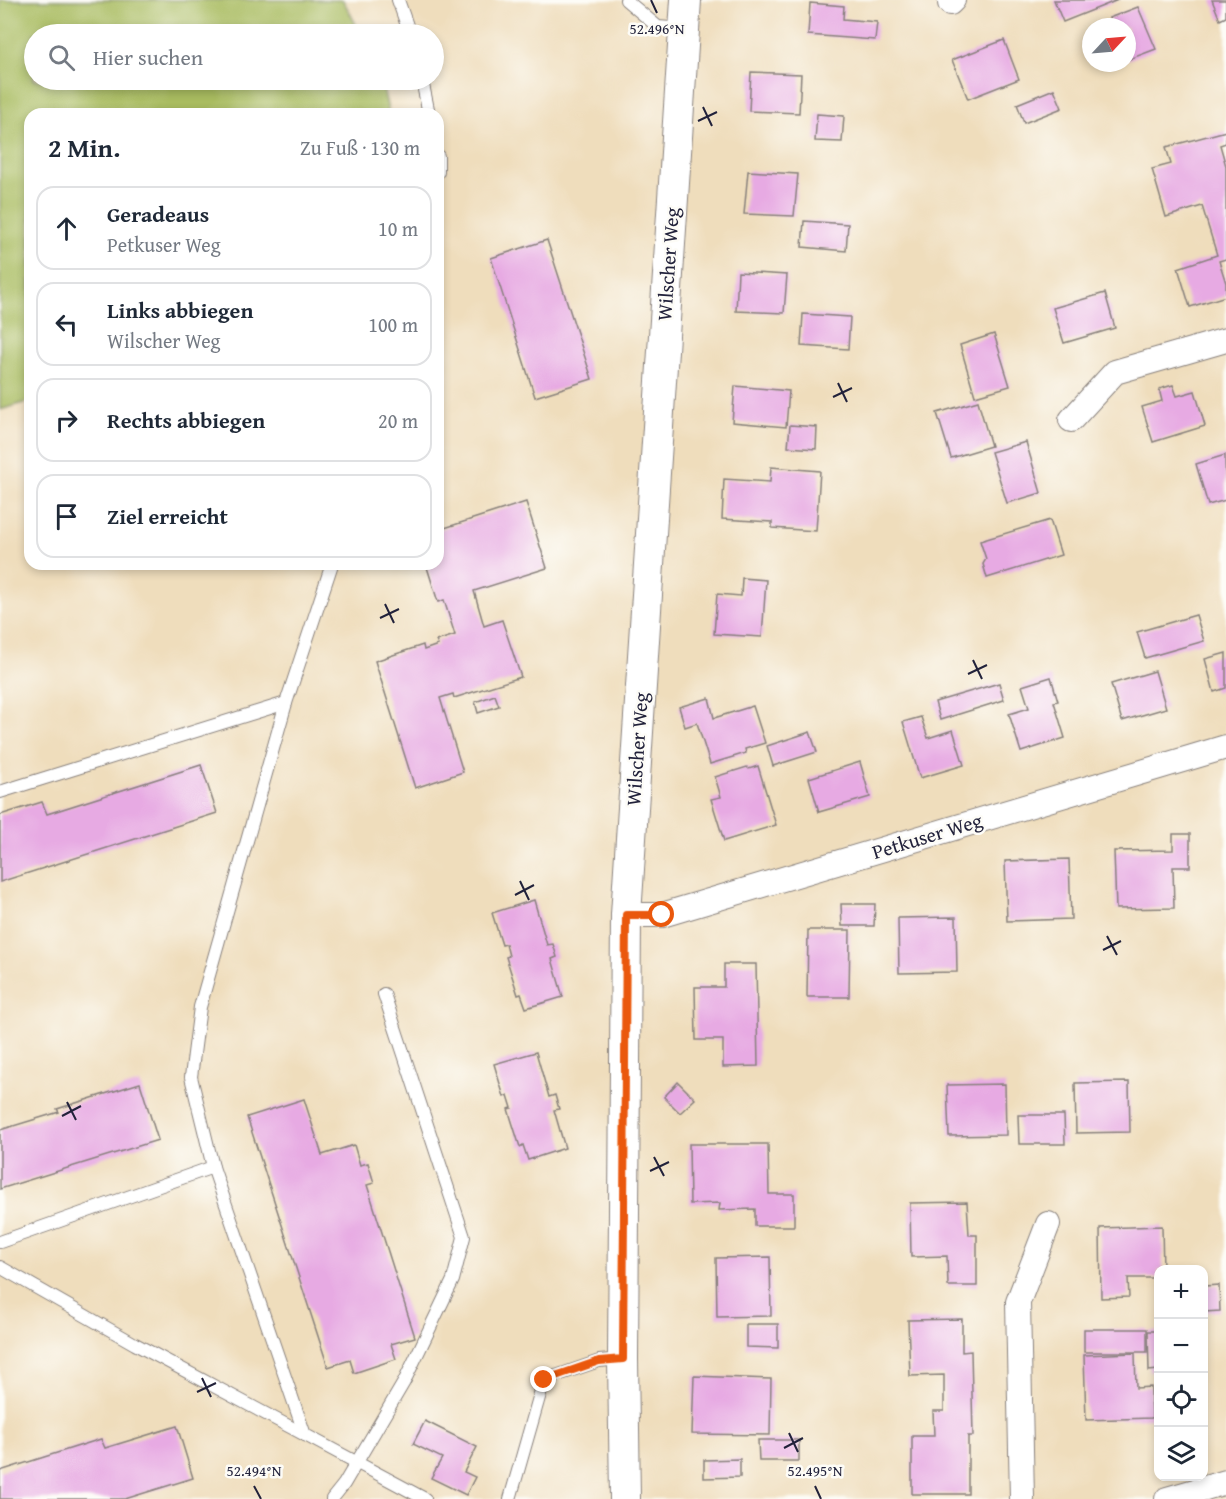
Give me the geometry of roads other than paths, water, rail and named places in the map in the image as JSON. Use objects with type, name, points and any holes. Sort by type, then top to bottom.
[{"type":"street","name":"Wilscher Weg","points":[[625,1499],[623,1359],[626,915],[685,14]]},
{"type":"street","points":[[1071,420],[1115,372],[1226,340]]},
{"type":"street","name":"Petkuser Weg","points":[[626,915],[662,915],[1226,747]]},
{"type":"street","points":[[1022,1499],[1018,1302],[1048,1224]]},
{"type":"street","points":[[1167,1499],[1226,1482]]},
{"type":"lane","points":[[398,0],[406,24]]},
{"type":"lane","points":[[626,0],[658,27],[685,14]]},
{"type":"lane","points":[[424,90],[428,108]]},
{"type":"lane","points":[[305,1435],[213,1167],[190,1077],[200,1007],[286,703],[330,570]]},
{"type":"lane","points":[[0,792],[286,703]]},
{"type":"lane","points":[[332,1499],[344,1484],[404,1382],[453,1280],[464,1238],[384,994]]},
{"type":"lane","points":[[0,1242],[213,1167]]},
{"type":"lane","points":[[0,1267],[88,1318],[425,1499]]},
{"type":"lane","points":[[510,1499],[544,1380],[599,1361],[623,1359]]}]
